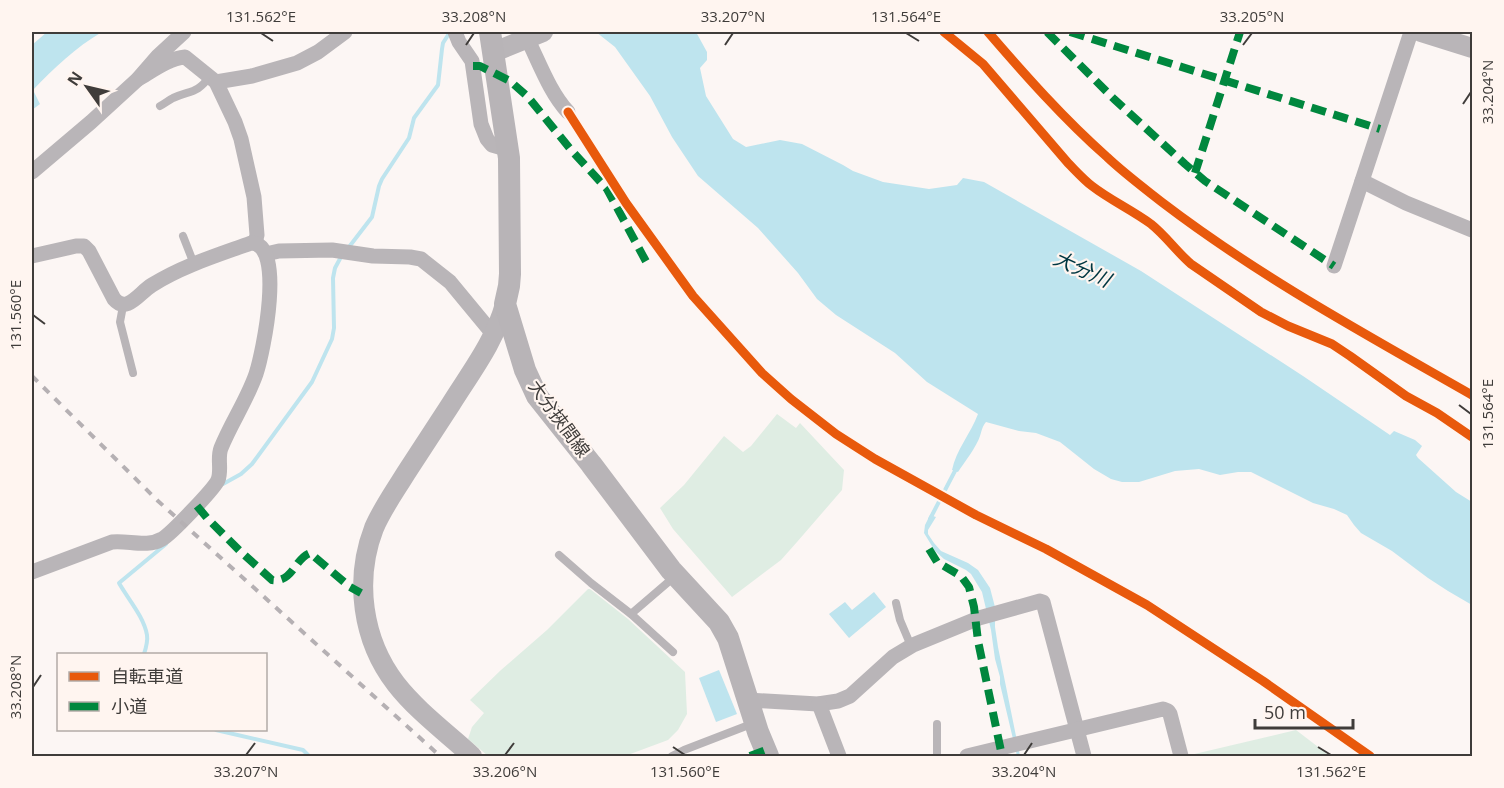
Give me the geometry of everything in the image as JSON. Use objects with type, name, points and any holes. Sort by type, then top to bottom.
[{"type":"main road","name":"大分挾間線","points":[[492,42],[510,172],[510,268],[505,304],[525,370],[537,396],[676,575],[724,629],[768,756]]},
{"type":"street","points":[[32,172],[138,79],[184,32]]},
{"type":"street","points":[[213,79],[252,76],[297,63],[318,52],[345,32]]},
{"type":"street","points":[[455,32],[472,61],[481,124],[486,139],[495,146],[508,146]]},
{"type":"street","points":[[1334,266],[1411,32]]},
{"type":"street","points":[[1421,32],[1447,35],[1473,48]]},
{"type":"street","points":[[492,42],[535,35],[552,89],[568,112]]},
{"type":"street","points":[[32,572],[112,542],[148,543],[162,539],[199,503],[218,480],[220,450],[257,370],[270,295],[257,235],[254,197],[235,122],[213,79],[188,58],[181,57],[138,79]]},
{"type":"street","points":[[1362,181],[1406,203],[1473,230]]},
{"type":"street","points":[[32,256],[84,246],[90,251],[114,299],[123,306],[129,304],[157,282],[194,264],[252,243],[261,248],[279,251],[340,250],[366,255],[410,257],[421,259],[450,282],[493,334]]},
{"type":"street","points":[[472,756],[409,698],[384,666],[374,646],[367,622],[363,584],[368,550],[380,517],[393,493],[481,358],[505,304]]},
{"type":"street","points":[[748,700],[819,704],[838,701],[850,696],[893,657],[911,645],[979,618],[1043,602],[1084,756]]},
{"type":"street","points":[[819,704],[839,756]]},
{"type":"street","points":[[967,756],[1160,709],[1170,714],[1180,756]]},
{"type":"lane","points":[[160,106],[213,79]]},
{"type":"lane","points":[[183,236],[194,264]]},
{"type":"lane","points":[[123,306],[120,322],[133,373]]},
{"type":"lane","points":[[559,555],[673,652]]},
{"type":"lane","points":[[631,614],[676,575]]},
{"type":"lane","points":[[896,603],[900,620],[911,645]]},
{"type":"lane","points":[[672,756],[755,722]]},
{"type":"lane","points":[[937,724],[937,756]]},
{"type":"shaded area","points":[[777,414],[796,428],[800,423],[844,470],[842,490],[781,560],[732,597],[673,529],[660,508],[684,485],[724,436],[743,452],[751,446]]},
{"type":"shaded area","points":[[588,589],[628,619],[685,672],[687,714],[678,730],[668,740],[625,756],[488,756],[468,739],[472,727],[484,713],[470,700]]},
{"type":"shaded area","points":[[1296,730],[1330,756],[1186,756]]},
{"type":"water","points":[[47,32],[102,32],[66,58],[33,90],[40,104],[32,110],[32,45]]},
{"type":"water","name":"大分川","points":[[596,32],[696,32],[707,52],[707,60],[700,68],[706,96],[733,139],[746,147],[780,140],[802,144],[853,171],[883,182],[929,189],[957,185],[963,178],[984,182],[1141,271],[1390,435],[1394,431],[1415,440],[1422,446],[1416,455],[1418,458],[1456,492],[1472,502],[1472,605],[1361,533],[1347,515],[1313,503],[1251,472],[1220,475],[1199,469],[1175,471],[1139,482],[1122,482],[1111,479],[1094,469],[1060,442],[1036,433],[986,422],[976,445],[958,472],[952,470],[978,414],[927,382],[895,353],[836,315],[817,299],[798,273],[758,228],[698,176],[672,137],[650,96],[615,47]]},
{"type":"water","points":[[930,515],[936,517],[928,530],[934,543],[941,551],[978,570],[990,588],[995,607],[998,647],[1020,756],[1017,756],[1000,684],[982,592],[971,574],[944,559],[935,551],[924,533]]},
{"type":"water","points":[[874,592],[886,607],[849,638],[829,614],[845,602],[852,610]]},
{"type":"water","points":[[719,670],[737,714],[716,722],[699,678]]},
{"type":"waterway","points":[[349,247],[372,217],[382,179],[409,138],[414,118],[438,85],[443,43],[450,32]]},
{"type":"waterway","points":[[223,484],[241,474],[252,464],[312,382],[332,339],[334,328],[333,278],[342,255]]},
{"type":"waterway","points":[[930,519],[957,467]]},
{"type":"waterway","points":[[144,653],[147,640],[145,628],[119,583],[166,544]]},
{"type":"waterway","points":[[220,731],[303,750],[309,756]]},
{"type":"railway","points":[[32,376],[158,501],[440,756]]},
{"type":"marked path","points":[[1047,32],[1114,99],[1205,181],[1334,266]]},
{"type":"marked path","points":[[1070,32],[1380,129]]},
{"type":"marked path","points":[[1195,173],[1240,32]]},
{"type":"marked path","points":[[473,66],[480,66],[510,81],[528,97],[607,189],[649,267]]},
{"type":"marked path","points":[[197,506],[240,551],[272,580],[285,578],[300,560],[310,553],[350,587],[361,593]]},
{"type":"marked path","points":[[929,549],[937,562],[961,576],[969,587],[1002,756]]},
{"type":"marked path","points":[[750,756],[766,750]]},
{"type":"cycle path","points":[[944,32],[983,64],[1083,178],[1099,191],[1151,224],[1191,264],[1261,312],[1332,344],[1406,396],[1437,413],[1472,437]]},
{"type":"cycle path","points":[[988,32],[1075,127],[1163,203],[1237,256],[1472,395]]},
{"type":"cycle path","points":[[568,112],[626,203],[693,296],[762,373],[791,399],[836,434],[875,459],[1147,605],[1263,681],[1370,756]]}]
